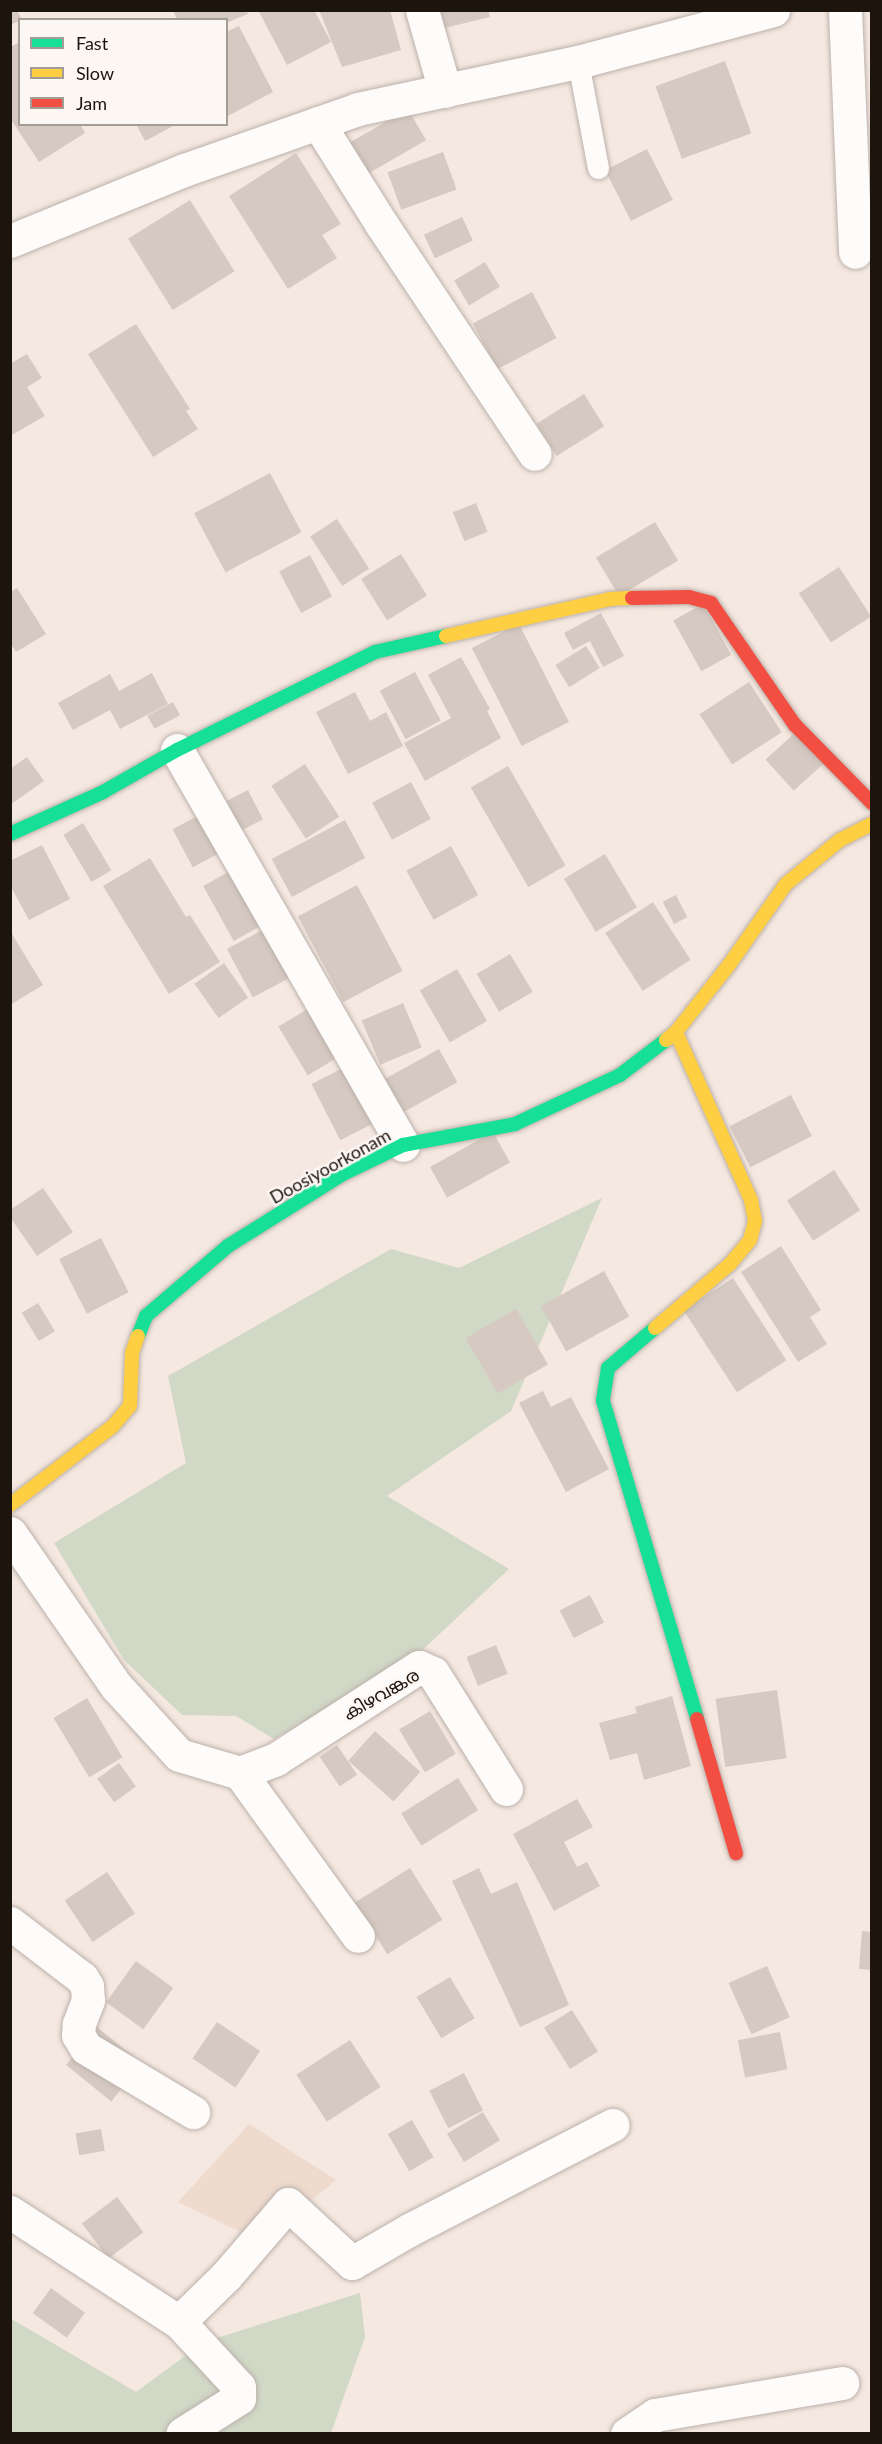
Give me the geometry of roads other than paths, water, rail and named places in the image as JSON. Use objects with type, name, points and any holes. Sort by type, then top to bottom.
[{"type":"street","points":[[422,10],[445,91]]},
{"type":"street","points":[[10,241],[184,170],[358,109],[578,62],[702,19],[773,10]]},
{"type":"street","points":[[844,10],[855,252]]},
{"type":"street","points":[[318,123],[382,225],[535,454]]},
{"type":"street","points":[[10,834],[103,792],[177,750],[375,652],[610,599],[689,597],[711,603],[795,725],[872,803]]},
{"type":"street","points":[[177,750],[403,1145]]},
{"type":"street","name":"Doosiyoorkonam","points":[[10,1505],[112,1426],[130,1406],[132,1353],[146,1316],[179,1285],[228,1246],[344,1174],[403,1145],[515,1124],[620,1075],[676,1032],[729,966],[786,884],[840,840],[872,824]]},
{"type":"street","points":[[676,1032],[751,1200],[755,1221],[750,1240],[730,1264],[608,1368],[603,1401],[736,1853]]},
{"type":"street","points":[[10,1533],[116,1686],[179,1755],[240,1773],[358,1936]]},
{"type":"street","name":"കിഴവങ്കര","points":[[240,1773],[276,1759],[419,1667],[433,1673],[506,1789]]},
{"type":"street","points":[[10,1923],[82,1978],[87,1986],[87,2000],[78,2035],[87,2048],[193,2112]]},
{"type":"street","points":[[179,2322],[226,2276],[288,2204],[352,2263],[409,2230],[612,2125]]},
{"type":"street","points":[[10,2212],[179,2322],[238,2386],[239,2398],[182,2433]]},
{"type":"street","points":[[627,2433],[655,2415],[842,2383]]},
{"type":"lane","points":[[578,62],[598,168]]}]
